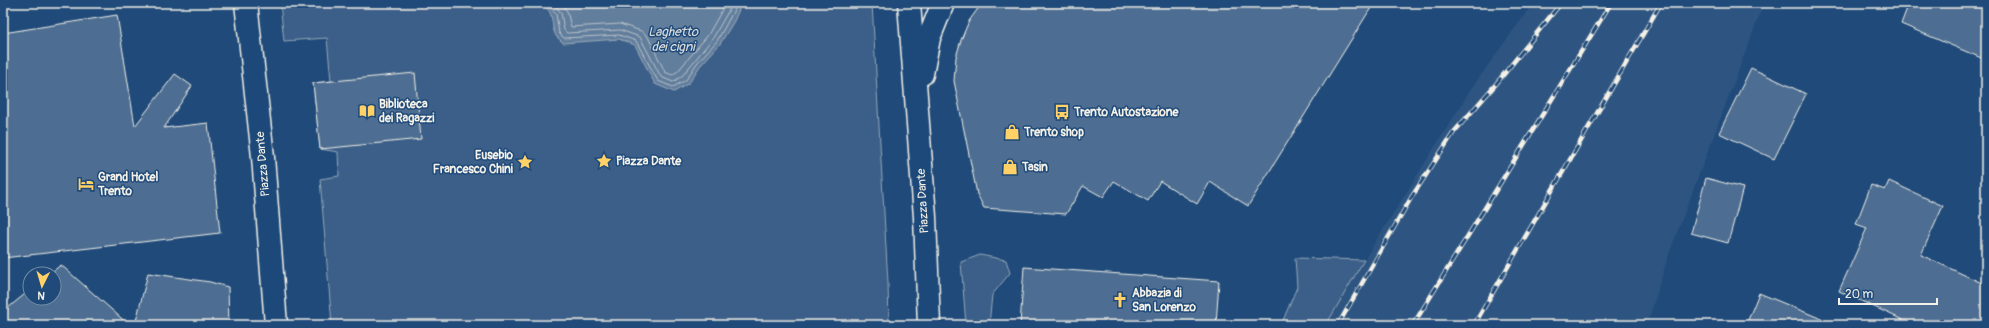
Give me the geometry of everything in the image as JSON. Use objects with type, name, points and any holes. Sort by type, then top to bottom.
[{"type":"main road","name":"Piazza Dante","points":[[246,3],[263,157],[276,325]]},
{"type":"main road","points":[[916,100],[929,38],[943,3]]},
{"type":"main road","name":"Piazza Dante","points":[[909,4],[924,217],[929,325]]},
{"type":"shaded area","name":"Piazza Dante","points":[[280,3],[872,3],[888,283],[889,325],[332,325],[320,179],[339,176],[338,152],[320,149],[313,83],[331,81],[327,38],[284,41]]},
{"type":"shaded area","points":[[1533,3],[1764,3],[1669,254],[1647,325],[1326,325],[1364,260],[1473,86]]},
{"type":"shaded area","points":[[980,255],[1006,260],[1010,273],[992,295],[989,325],[966,325],[961,262]]},
{"type":"shaded area","points":[[1295,258],[1364,260],[1326,325],[1281,325],[1297,287]]},
{"type":"water","points":[[418,3],[462,3],[448,7]]},
{"type":"water","name":"Laghetto dei cigni","points":[[536,3],[742,3],[734,21],[720,44],[700,66],[689,83],[674,92],[655,84],[635,45],[619,39],[563,43],[556,36],[550,12],[543,5]]},
{"type":"building","points":[[982,3],[1374,3],[1248,206],[1210,182],[1197,204],[1160,181],[1148,201],[1114,181],[1103,197],[1083,186],[1066,214],[984,208],[977,194],[954,81],[956,57],[961,40],[969,21]]},
{"type":"building","points":[[1909,3],[1969,3],[1986,10],[1986,60],[1901,24]]},
{"type":"building","name":"Grand Hotel Trento","points":[[117,15],[135,126],[175,74],[192,86],[164,128],[208,123],[220,233],[3,258],[3,33]]},
{"type":"building","points":[[1751,68],[1806,94],[1774,159],[1719,133]]},
{"type":"building","name":"Biblioteca dei Ragazzi","points":[[415,73],[421,139],[320,149],[313,83]]},
{"type":"building","points":[[1706,178],[1743,188],[1728,243],[1691,233]]},
{"type":"building","points":[[1889,181],[1943,206],[1921,255],[1986,285],[1986,325],[1914,325],[1839,291],[1867,228],[1856,224],[1871,185],[1885,190]]},
{"type":"building","points":[[61,265],[129,325],[3,325],[3,312],[22,297],[22,306],[62,306],[62,266],[60,266]]},
{"type":"building","name":"Abbazia di San Lorenzo","points":[[1024,267],[1219,281],[1216,325],[1020,325]]},
{"type":"building","points":[[148,273],[210,282],[228,287],[229,325],[135,325]]},
{"type":"building","points":[[1759,293],[1836,325],[1746,325]]},
{"type":"railway","points":[[1338,325],[1411,198],[1454,132],[1496,84],[1561,3]]},
{"type":"railway","points":[[1413,325],[1611,3]]},
{"type":"railway","points":[[1474,325],[1661,3]]},
{"type":"place","name":"Biblioteca dei Ragazzi","points":[[367,111]]},
{"type":"place","name":"Trento Autostazione","points":[[1062,112]]},
{"type":"place","name":"Trento shop","points":[[1012,132]]},
{"type":"place","name":"Piazza Dante","points":[[604,161]]},
{"type":"place","name":"Eusebio Francesco Chini","points":[[525,162]]},
{"type":"place","name":"Tasin","points":[[1010,167]]},
{"type":"place","name":"Grand Hotel Trento","points":[[86,184]]},
{"type":"place","name":"Abbazia di San Lorenzo","points":[[1120,300]]}]
